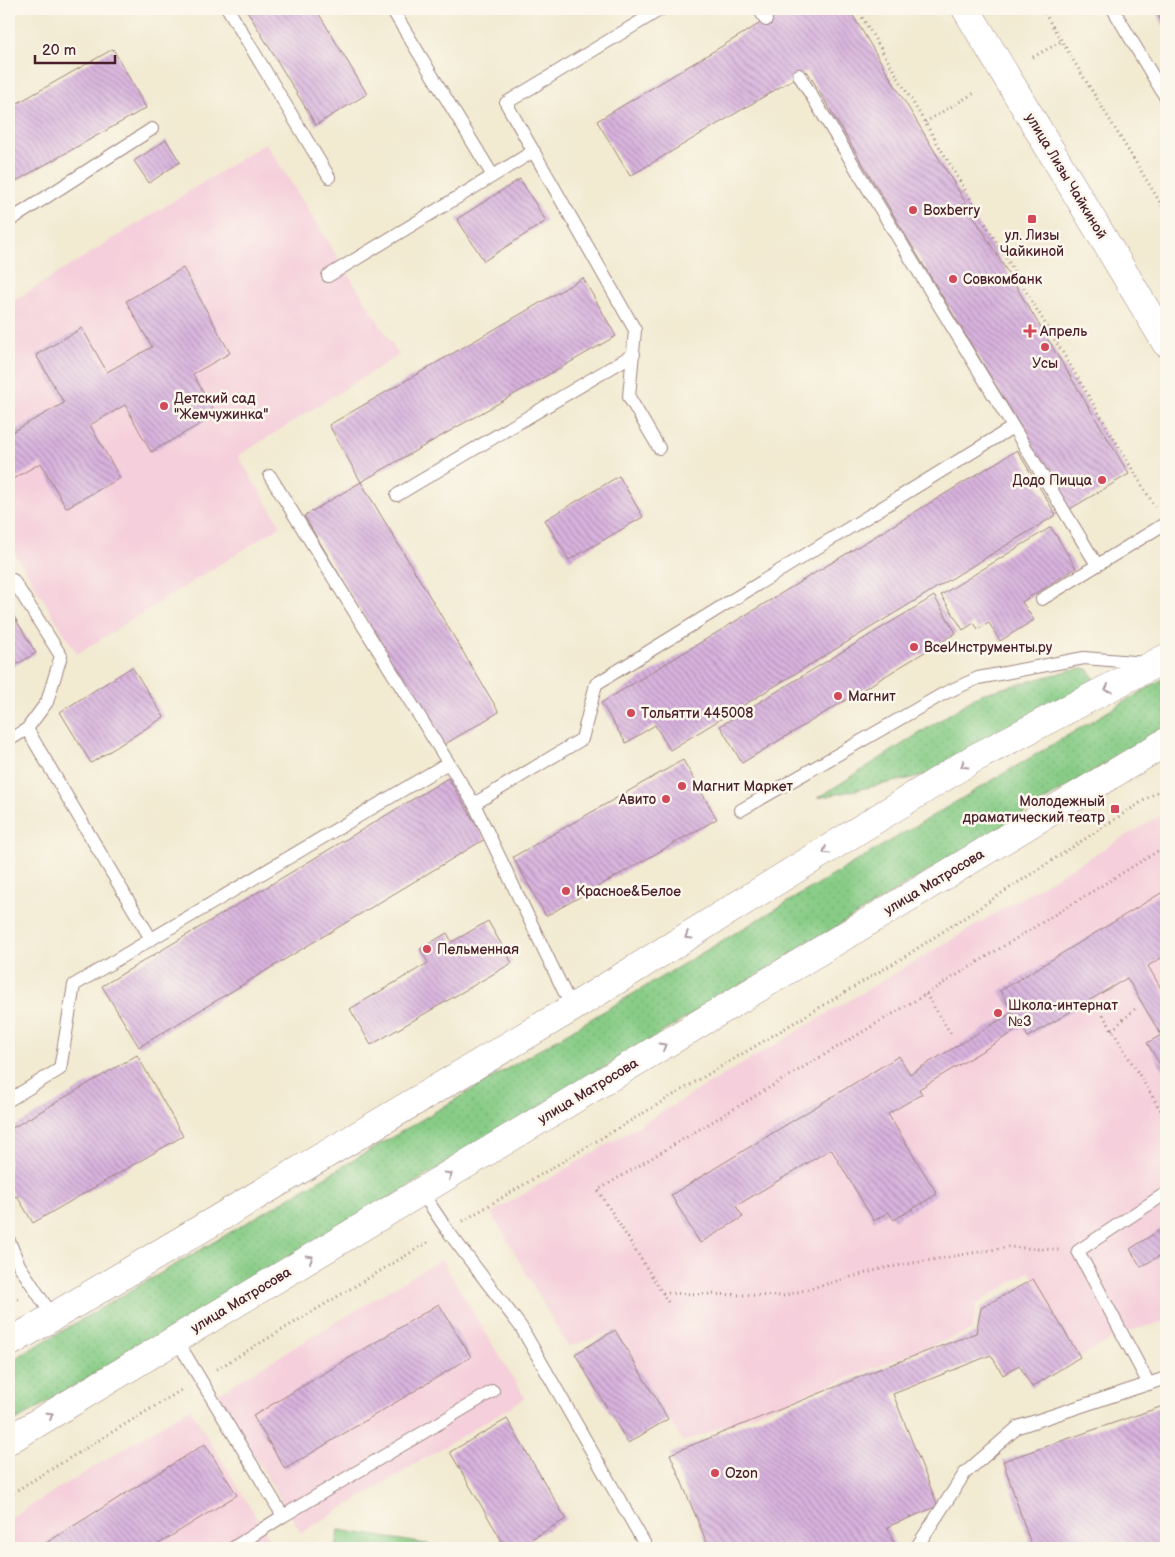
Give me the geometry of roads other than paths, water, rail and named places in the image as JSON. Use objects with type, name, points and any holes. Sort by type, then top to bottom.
[{"type":"main road","name":"улица Лизы Чайкиной","points":[[966,9],[1164,336]]},
{"type":"main road","points":[[9,1343],[572,1008],[974,760],[1161,661]]},
{"type":"main road","name":"улица Матросова","points":[[9,1440],[1166,742]]},
{"type":"lane","points":[[228,9],[329,177]]},
{"type":"lane","points":[[392,9],[493,176]]},
{"type":"lane","points":[[659,448],[628,397],[635,330],[506,103],[662,9]]},
{"type":"lane","points":[[1114,9],[1166,98]]},
{"type":"lane","points":[[799,75],[1097,565]]},
{"type":"lane","points":[[9,222],[152,129]]},
{"type":"lane","points":[[328,276],[534,151]]},
{"type":"lane","points":[[397,495],[634,354]]},
{"type":"lane","points":[[474,804],[582,738],[596,684],[1012,426]]},
{"type":"lane","points":[[270,476],[474,804],[572,1008]]},
{"type":"lane","points":[[1042,599],[1164,524]]},
{"type":"lane","points":[[9,740],[26,729],[47,702],[61,656],[10,578]]},
{"type":"lane","points":[[741,810],[942,694],[978,678],[1084,658],[1161,661]]},
{"type":"lane","points":[[26,729],[151,939]]},
{"type":"lane","points":[[9,1100],[60,1069],[74,985],[448,763]]},
{"type":"lane","points":[[421,1191],[447,1230],[521,1327],[647,1548]]},
{"type":"lane","points":[[1149,1384],[1078,1251],[1166,1193]]},
{"type":"lane","points":[[9,1241],[20,1265],[53,1317]]},
{"type":"lane","points":[[176,1339],[283,1516]]},
{"type":"lane","points":[[916,1548],[965,1473],[1018,1427],[1166,1378]]},
{"type":"lane","points":[[233,1548],[493,1390]]},
{"type":"place","name":"Boxberry","points":[[913,210]]},
{"type":"place","name":"ул. Лизы Чайкиной","points":[[1032,219]]},
{"type":"place","name":"Совкомбанк","points":[[953,279]]},
{"type":"place","name":"Апрель","points":[[1030,331]]},
{"type":"place","name":"Усы","points":[[1045,347]]},
{"type":"place","name":"Детский сад \"Жемчужинка\"","points":[[164,406]]},
{"type":"place","name":"Додо Пицца","points":[[1102,480]]},
{"type":"place","name":"ВсеИнструменты.ру","points":[[914,647]]},
{"type":"place","name":"Магнит","points":[[838,696]]},
{"type":"place","name":"Тольятти 445008","points":[[631,713]]},
{"type":"place","name":"Магнит Маркет","points":[[682,786]]},
{"type":"place","name":"Авито","points":[[666,799]]},
{"type":"place","name":"Молодежный драматический театр","points":[[1115,809]]},
{"type":"place","name":"Красное&Белое","points":[[566,891]]},
{"type":"place","name":"Пельменная","points":[[427,949]]},
{"type":"place","name":"Школа-интернат №3","points":[[998,1013]]},
{"type":"place","name":"Ozon","points":[[715,1473]]}]
